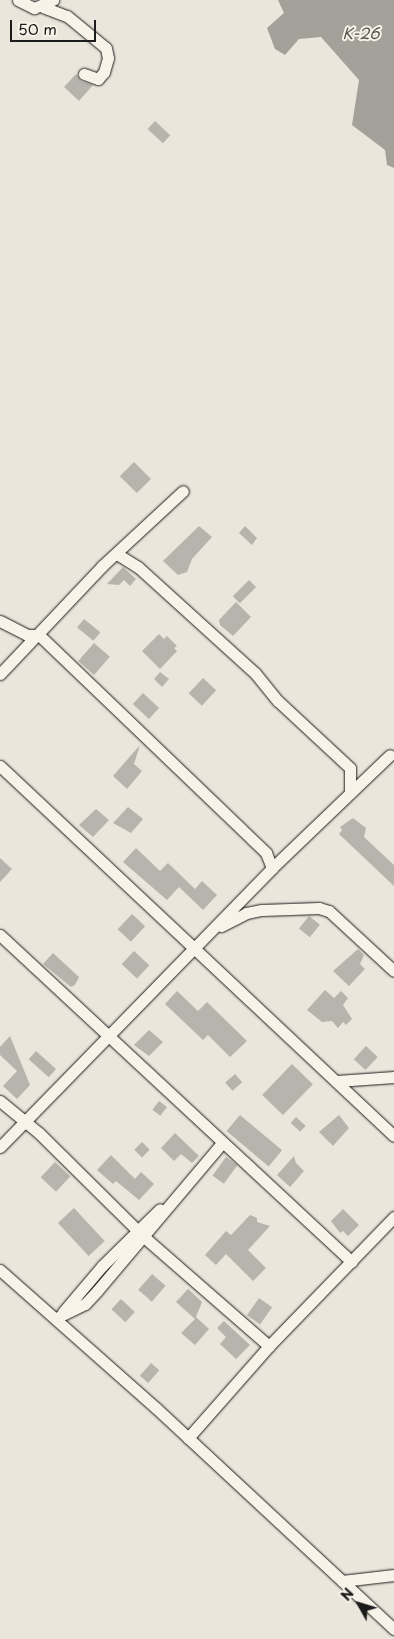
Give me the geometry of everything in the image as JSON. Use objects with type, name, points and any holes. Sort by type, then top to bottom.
[{"type":"street","points":[[18,0],[34,8],[42,7],[53,0]]},
{"type":"street","points":[[42,7],[67,16],[106,48],[108,58],[104,72],[98,79],[84,74]]},
{"type":"street","points":[[0,674],[39,635],[102,566],[183,491]]},
{"type":"street","points":[[117,554],[138,567],[255,674],[278,701],[350,768],[350,791]]},
{"type":"street","points":[[0,621],[27,635],[39,635],[266,852],[272,868]]},
{"type":"street","points":[[0,1147],[272,868],[350,791],[390,755]]},
{"type":"street","points":[[0,766],[394,1136]]},
{"type":"street","points":[[212,930],[246,913],[319,908],[329,911],[394,971]]},
{"type":"street","points":[[0,935],[352,1262]]},
{"type":"street","points":[[337,1081],[394,1078]]},
{"type":"street","points":[[0,1101],[24,1121],[141,1233],[269,1346]]},
{"type":"street","points":[[58,1318],[85,1304],[141,1233],[184,1191],[222,1143]]},
{"type":"street","points":[[188,1438],[269,1346],[394,1217]]},
{"type":"street","points":[[0,1270],[58,1318],[394,1629]]},
{"type":"street","points":[[342,1582],[394,1575]]},
{"type":"water","name":"К-26","points":[[278,0],[394,0],[394,168],[387,165],[385,150],[352,125],[359,80],[321,37],[299,39],[285,55],[275,49],[267,28],[284,13]]},
{"type":"building","points":[[76,74],[81,81],[93,85],[79,101],[64,87]]},
{"type":"building","points":[[155,121],[170,135],[163,143],[147,129]]},
{"type":"building","points":[[134,462],[151,479],[137,493],[120,476]]},
{"type":"building","points":[[199,526],[212,537],[192,559],[187,572],[178,575],[163,561]]},
{"type":"building","points":[[245,526],[257,538],[252,545],[239,533]]},
{"type":"building","points":[[123,567],[136,579],[130,586],[124,580],[119,585],[107,584]]},
{"type":"building","points":[[249,580],[256,587],[240,603],[233,596]]},
{"type":"building","points":[[236,602],[251,617],[233,636],[220,625],[219,620]]},
{"type":"building","points":[[84,619],[100,632],[93,641],[77,628]]},
{"type":"building","points":[[159,634],[164,639],[167,636],[177,646],[174,648],[177,651],[160,669],[142,651]]},
{"type":"building","points":[[94,643],[110,657],[94,675],[78,661]]},
{"type":"building","points":[[160,672],[169,679],[162,687],[154,679]]},
{"type":"building","points":[[203,678],[216,690],[202,706],[189,693]]},
{"type":"building","points":[[143,693],[159,708],[149,719],[133,704]]},
{"type":"building","points":[[140,745],[134,764],[142,771],[127,789],[113,776]]},
{"type":"building","points":[[128,807],[143,819],[131,833],[113,823]]},
{"type":"building","points":[[96,809],[109,820],[93,837],[79,825]]},
{"type":"building","points":[[353,818],[366,828],[364,837],[394,865],[394,886],[339,834],[342,830],[340,827]]},
{"type":"building","points":[[136,848],[160,871],[168,863],[195,889],[202,881],[217,895],[203,910],[179,887],[167,900],[123,862]]},
{"type":"building","points":[[0,858],[12,869],[0,882]]},
{"type":"building","points":[[132,914],[145,926],[131,942],[118,929]]},
{"type":"building","points":[[309,916],[320,925],[310,937],[299,928]]},
{"type":"building","points":[[358,949],[364,955],[360,964],[365,969],[349,986],[333,971]]},
{"type":"building","points":[[134,951],[149,965],[137,978],[122,964]]},
{"type":"building","points":[[53,953],[79,977],[75,985],[71,987],[43,964]]},
{"type":"building","points":[[325,990],[334,998],[341,991],[348,998],[343,1005],[352,1019],[346,1025],[343,1022],[338,1028],[332,1021],[322,1022],[307,1010]]},
{"type":"building","points":[[177,991],[198,1011],[207,1002],[247,1041],[230,1057],[208,1035],[203,1040],[165,1004]]},
{"type":"building","points":[[149,1030],[163,1042],[149,1056],[134,1045]]},
{"type":"building","points":[[10,1036],[30,1085],[17,1099],[3,1086],[17,1071],[0,1055],[0,1047]]},
{"type":"building","points":[[366,1046],[378,1057],[365,1070],[354,1059]]},
{"type":"building","points":[[36,1051],[56,1069],[49,1077],[29,1059]]},
{"type":"building","points":[[292,1064],[313,1084],[283,1115],[262,1095]]},
{"type":"building","points":[[235,1074],[242,1082],[232,1091],[225,1083]]},
{"type":"building","points":[[159,1101],[167,1107],[160,1116],[152,1110]]},
{"type":"building","points":[[240,1115],[282,1150],[269,1166],[227,1131]]},
{"type":"building","points":[[339,1115],[349,1128],[333,1146],[319,1132]]},
{"type":"building","points":[[296,1117],[306,1126],[300,1132],[291,1123]]},
{"type":"building","points":[[175,1133],[199,1156],[192,1163],[181,1154],[174,1161],[161,1148]]},
{"type":"building","points":[[142,1142],[150,1150],[142,1158],[134,1150]]},
{"type":"building","points":[[111,1155],[135,1179],[141,1172],[154,1184],[139,1200],[116,1181],[113,1184],[97,1170]]},
{"type":"building","points":[[294,1156],[296,1163],[304,1171],[290,1187],[277,1175]]},
{"type":"building","points":[[226,1157],[237,1165],[224,1184],[212,1176]]},
{"type":"building","points":[[55,1162],[70,1176],[56,1192],[41,1177]]},
{"type":"building","points":[[74,1208],[105,1241],[89,1256],[58,1223]]},
{"type":"building","points":[[343,1209],[359,1225],[348,1236],[343,1231],[340,1233],[331,1221]]},
{"type":"building","points":[[250,1215],[257,1218],[257,1222],[270,1226],[248,1250],[266,1268],[253,1281],[226,1254],[216,1265],[205,1255],[226,1231],[231,1235]]},
{"type":"building","points":[[152,1274],[166,1286],[152,1302],[138,1290]]},
{"type":"building","points":[[188,1289],[202,1302],[196,1317],[209,1329],[195,1345],[181,1333],[195,1319],[176,1302]]},
{"type":"building","points":[[259,1298],[272,1307],[260,1324],[247,1315]]},
{"type":"building","points":[[121,1299],[135,1312],[125,1322],[111,1309]]},
{"type":"building","points":[[224,1321],[250,1345],[236,1359],[220,1344],[226,1337],[217,1328]]},
{"type":"building","points":[[151,1363],[159,1370],[148,1383],[140,1376]]}]
